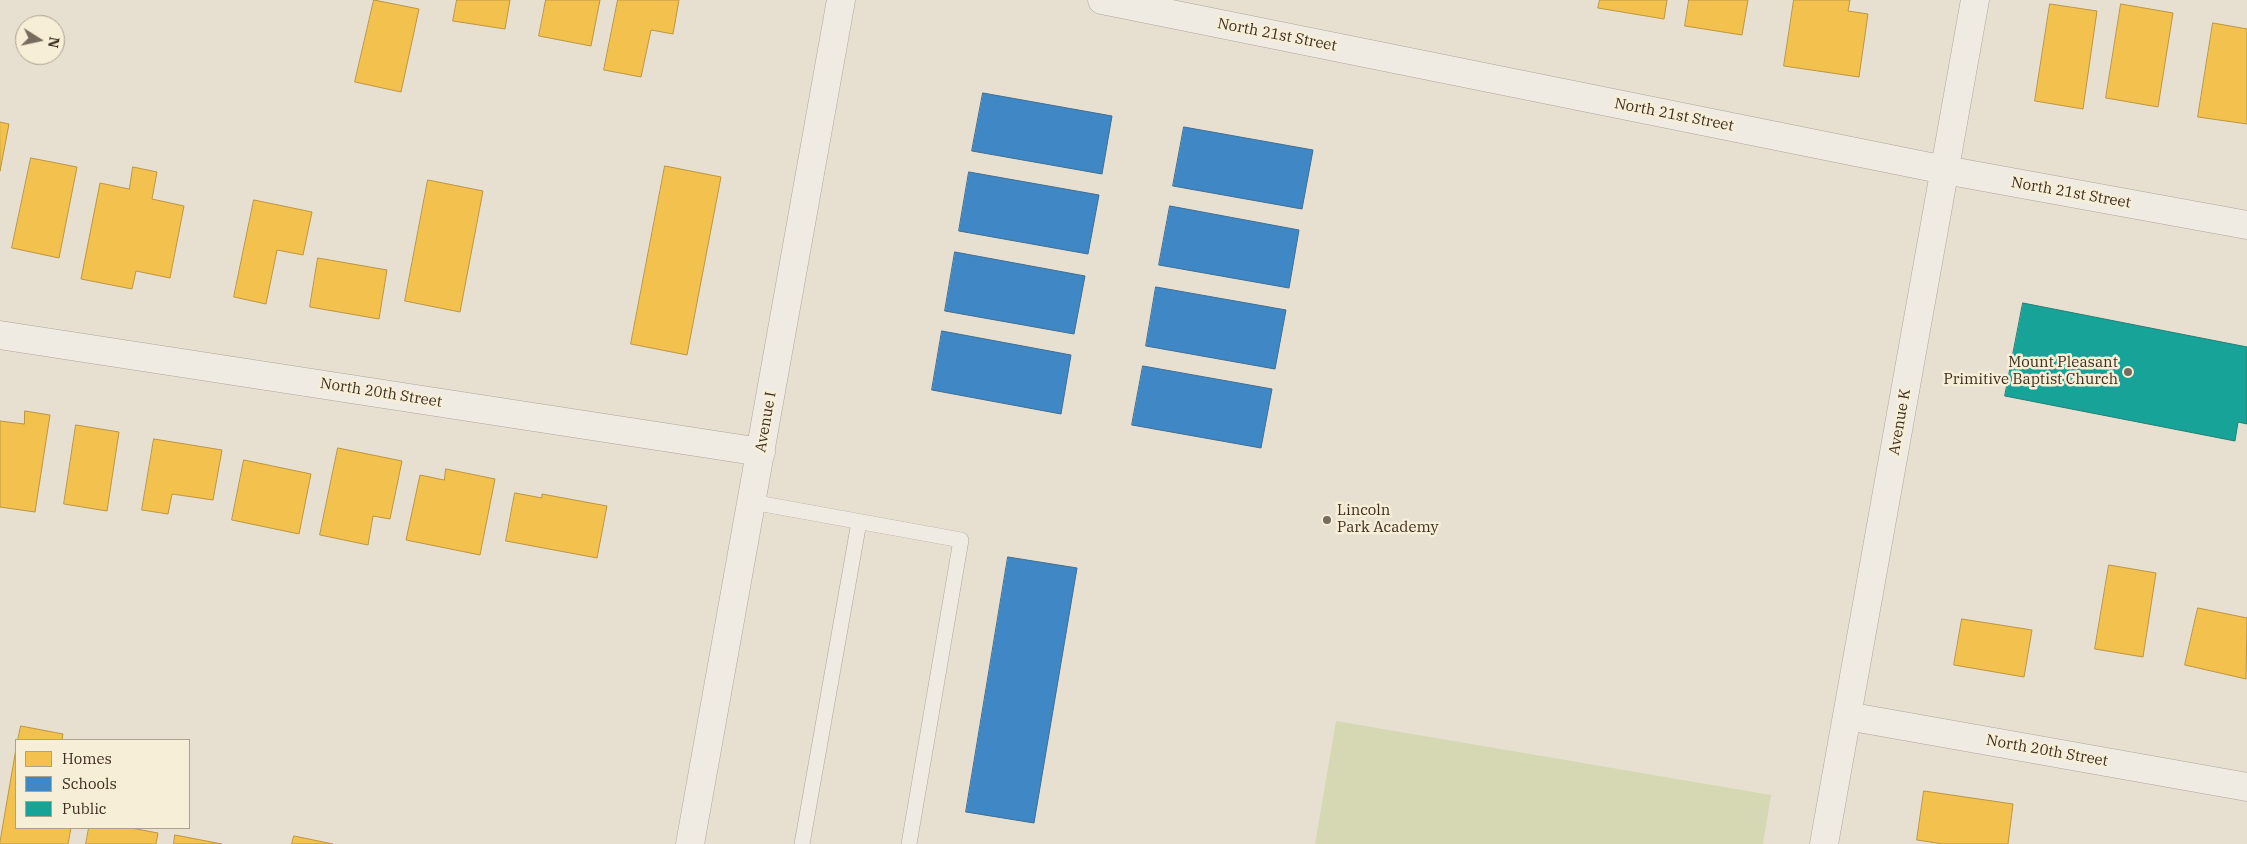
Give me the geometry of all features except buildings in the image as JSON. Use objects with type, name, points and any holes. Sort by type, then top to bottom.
[{"type":"street","name":"Avenue I","points":[[690,844],[841,0]]},
{"type":"street","name":"North 21st Street","points":[[1102,0],[1945,170],[2247,225]]},
{"type":"street","name":"Avenue K","points":[[1824,844],[1975,0]]},
{"type":"street","name":"North 20th Street","points":[[0,335],[761,452]]},
{"type":"street","name":"North 20th Street","points":[[1847,716],[2247,787]]},
{"type":"lane","points":[[752,502],[961,540],[909,844]]},
{"type":"lane","points":[[802,844],[859,522]]},
{"type":"green space","points":[[1336,721],[1771,795],[1763,844],[1315,844]]},
{"type":"place","name":"Mount Pleasant Primitive Baptist Church","points":[[2128,372]]},
{"type":"place","name":"Lincoln Park Academy","points":[[1327,520]]}]
